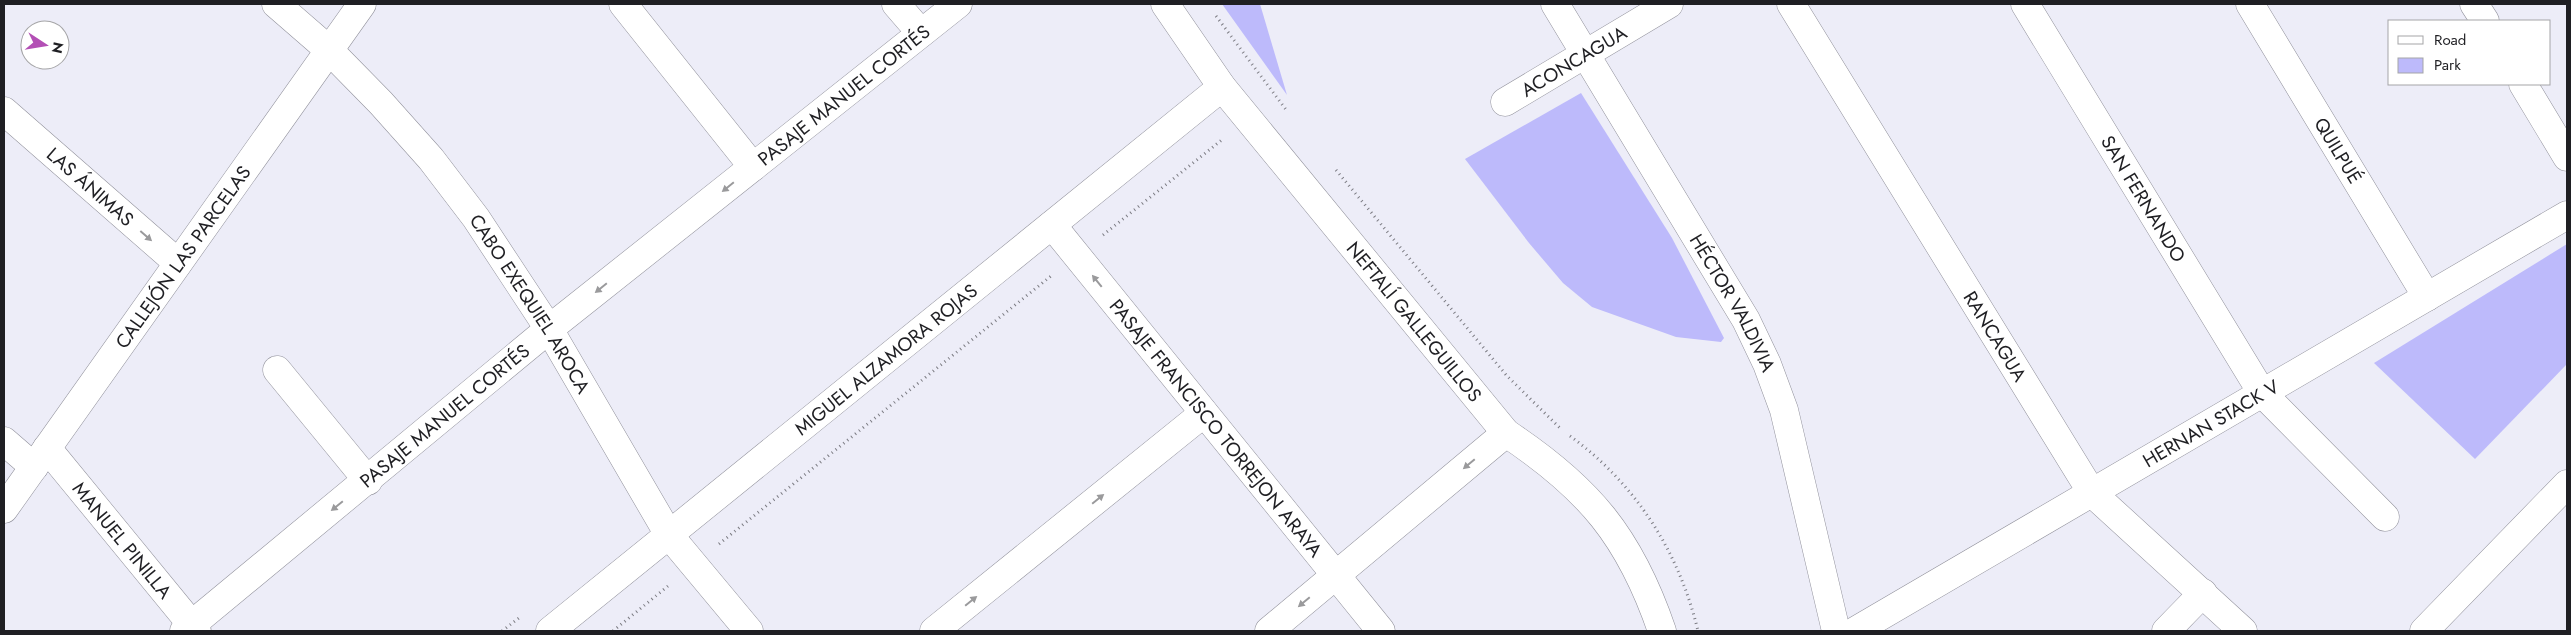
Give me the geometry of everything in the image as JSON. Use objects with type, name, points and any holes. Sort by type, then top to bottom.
[{"type":"street","name":"CABO EXEQUIEL AROCA","points":[[276,4],[329,50],[381,103],[431,159],[482,226],[549,329],[669,535],[749,631]]},
{"type":"street","name":"CALLEJÓN LAS PARCELAS","points":[[4,509],[362,4]]},
{"type":"street","name":"PASAJE MANUEL CORTÉS","points":[[623,4],[753,167]]},
{"type":"street","points":[[896,4],[921,33]]},
{"type":"street","name":"PASAJE MANUEL CORTÉS","points":[[190,629],[549,329],[958,4]]},
{"type":"street","name":"NEFTALÍ GALLEGUILLOS","points":[[1165,4],[1222,87],[1506,433],[1543,457],[1576,485],[1605,518],[1629,554],[1649,593],[1662,631]]},
{"type":"street","name":"HÉCTOR VALDIVIA","points":[[1554,4],[1746,320],[1767,364],[1784,410],[1797,458],[1806,507],[1836,631]]},
{"type":"street","name":"ACONCAGUA","points":[[1506,102],[1669,4]]},
{"type":"street","name":"RANCAGUA","points":[[1791,4],[2092,493],[2243,631]]},
{"type":"street","name":"SAN FERNANDO","points":[[2025,4],[2262,393],[2385,517]]},
{"type":"street","name":"QUILPUÉ","points":[[2250,4],[2427,297]]},
{"type":"street","points":[[2474,4],[2484,20]]},
{"type":"street","points":[[2524,85],[2567,157]]},
{"type":"street","name":"MIGUEL ALZAMORA ROJAS","points":[[550,631],[1222,87]]},
{"type":"street","name":"LAS ÁNIMAS","points":[[4,112],[178,263]]},
{"type":"street","name":"HERNAN STACK V","points":[[1855,631],[2567,215]]},
{"type":"street","name":"PASAJE FRANCISCO TORREJON ARAYA","points":[[1052,225],[1381,631]]},
{"type":"street","points":[[277,370],[368,481]]},
{"type":"street","points":[[934,631],[1204,413]]},
{"type":"street","points":[[1269,631],[1506,433]]},
{"type":"street","name":"MANUEL PINILLA","points":[[4,441],[41,457],[190,629]]},
{"type":"street","points":[[2424,631],[2567,484]]},
{"type":"street","points":[[2166,631],[2203,594]]},
{"type":"path","points":[[1211,9],[1289,113]]},
{"type":"path","points":[[613,631],[1076,256],[1277,97]]},
{"type":"path","points":[[1332,166],[1507,376],[1535,406],[1590,450],[1632,494],[1658,530],[1678,570],[1698,631]]},
{"type":"green space","points":[[1222,4],[1260,4],[1287,95]]},
{"type":"green space","points":[[1581,93],[1672,238],[1724,338],[1721,342],[1676,337],[1592,307],[1563,283],[1529,243],[1465,159]]},
{"type":"green space","points":[[2567,244],[2567,364],[2475,459],[2374,363]]}]
